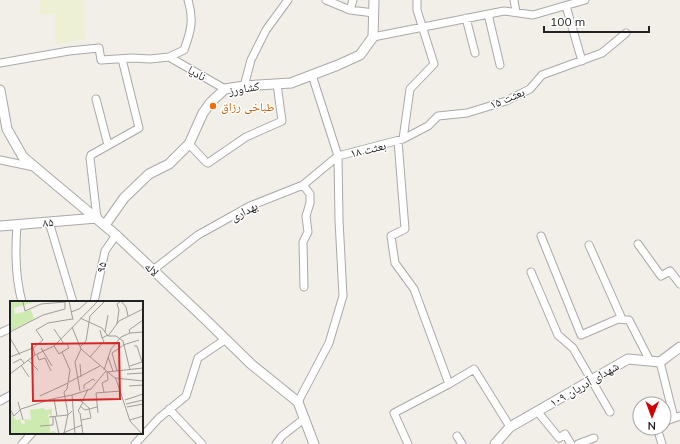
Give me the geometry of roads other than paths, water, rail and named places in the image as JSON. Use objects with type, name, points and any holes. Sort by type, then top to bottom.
[{"type":"street","points":[[0,63],[69,51],[99,48],[101,60],[169,58],[184,50],[190,33],[192,13],[188,0]]},
{"type":"street","points":[[244,86],[251,60],[263,36],[288,0]]},
{"type":"street","points":[[326,0],[350,10],[374,13]]},
{"type":"street","points":[[350,10],[353,0]]},
{"type":"street","points":[[374,0],[373,37],[504,11],[533,15],[585,0]]},
{"type":"street","points":[[416,0],[417,10],[434,64],[410,89],[401,140],[405,229],[391,236],[394,263],[414,289],[449,384]]},
{"type":"street","points":[[514,0],[516,12]]},
{"type":"street","points":[[566,6],[582,61]]},
{"type":"street","points":[[488,14],[500,65]]},
{"type":"street","points":[[466,18],[475,53]]},
{"type":"street","name":"بعثت ۱۵","points":[[401,140],[428,126],[438,116],[467,113],[506,101],[530,89],[542,75],[602,53],[626,33]]},
{"type":"street","name":"کشاورز","points":[[105,226],[124,198],[149,174],[169,164],[190,144],[203,113],[211,102],[225,89],[244,86],[291,83],[360,55],[373,37]]},
{"type":"street","name":"نادیا","points":[[169,58],[225,89]]},
{"type":"street","points":[[97,218],[90,158],[91,155],[139,128],[122,59]]},
{"type":"street","points":[[312,74],[338,156],[339,220],[343,296],[329,343],[298,402],[314,444]]},
{"type":"street","points":[[190,144],[208,163],[246,137],[282,121],[277,84]]},
{"type":"street","name":"لاله","points":[[0,90],[7,130],[23,157],[97,218],[251,364],[298,402]]},
{"type":"street","points":[[96,99],[108,145]]},
{"type":"street","name":"بعثت ۱۸","points":[[338,156],[401,140]]},
{"type":"street","name":"بهداری","points":[[153,270],[198,235],[250,206],[303,185],[338,156]]},
{"type":"street","points":[[0,160],[34,167]]},
{"type":"street","points":[[303,185],[310,194],[310,203],[306,216],[308,232],[303,242],[304,287]]},
{"type":"street","name":"۸۵","points":[[0,226],[97,218]]},
{"type":"street","points":[[49,222],[72,301]]},
{"type":"street","points":[[17,225],[15,247],[18,287],[22,301]]},
{"type":"street","name":"۹۵","points":[[94,301],[104,251],[116,235]]},
{"type":"street","points":[[541,236],[581,335],[618,318],[629,320],[650,361]]},
{"type":"street","points":[[638,244],[661,276],[670,271],[680,284]]},
{"type":"street","points":[[589,245],[622,319]]},
{"type":"street","points":[[531,272],[558,335],[573,348],[610,412]]},
{"type":"street","points":[[0,333],[10,328]]},
{"type":"street","points":[[135,444],[159,418],[186,396],[198,358],[226,339]]},
{"type":"street","points":[[678,419],[660,362],[680,347]]},
{"type":"street","name":"شهدای آدریان ۱۰۹","points":[[495,444],[510,427],[628,359],[660,362]]},
{"type":"street","points":[[408,444],[394,413],[474,369],[510,427]]},
{"type":"street","points":[[0,401],[10,396]]},
{"type":"street","points":[[169,409],[202,444]]},
{"type":"street","points":[[537,411],[559,438],[565,434],[571,444]]},
{"type":"street","points":[[276,444],[282,436],[304,418]]},
{"type":"street","points":[[22,444],[31,434]]},
{"type":"street","points":[[457,436],[462,444]]},
{"type":"street","points":[[578,444],[594,438]]},
{"type":"place","name":"طباخی رزاق","points":[[213,106]]}]
